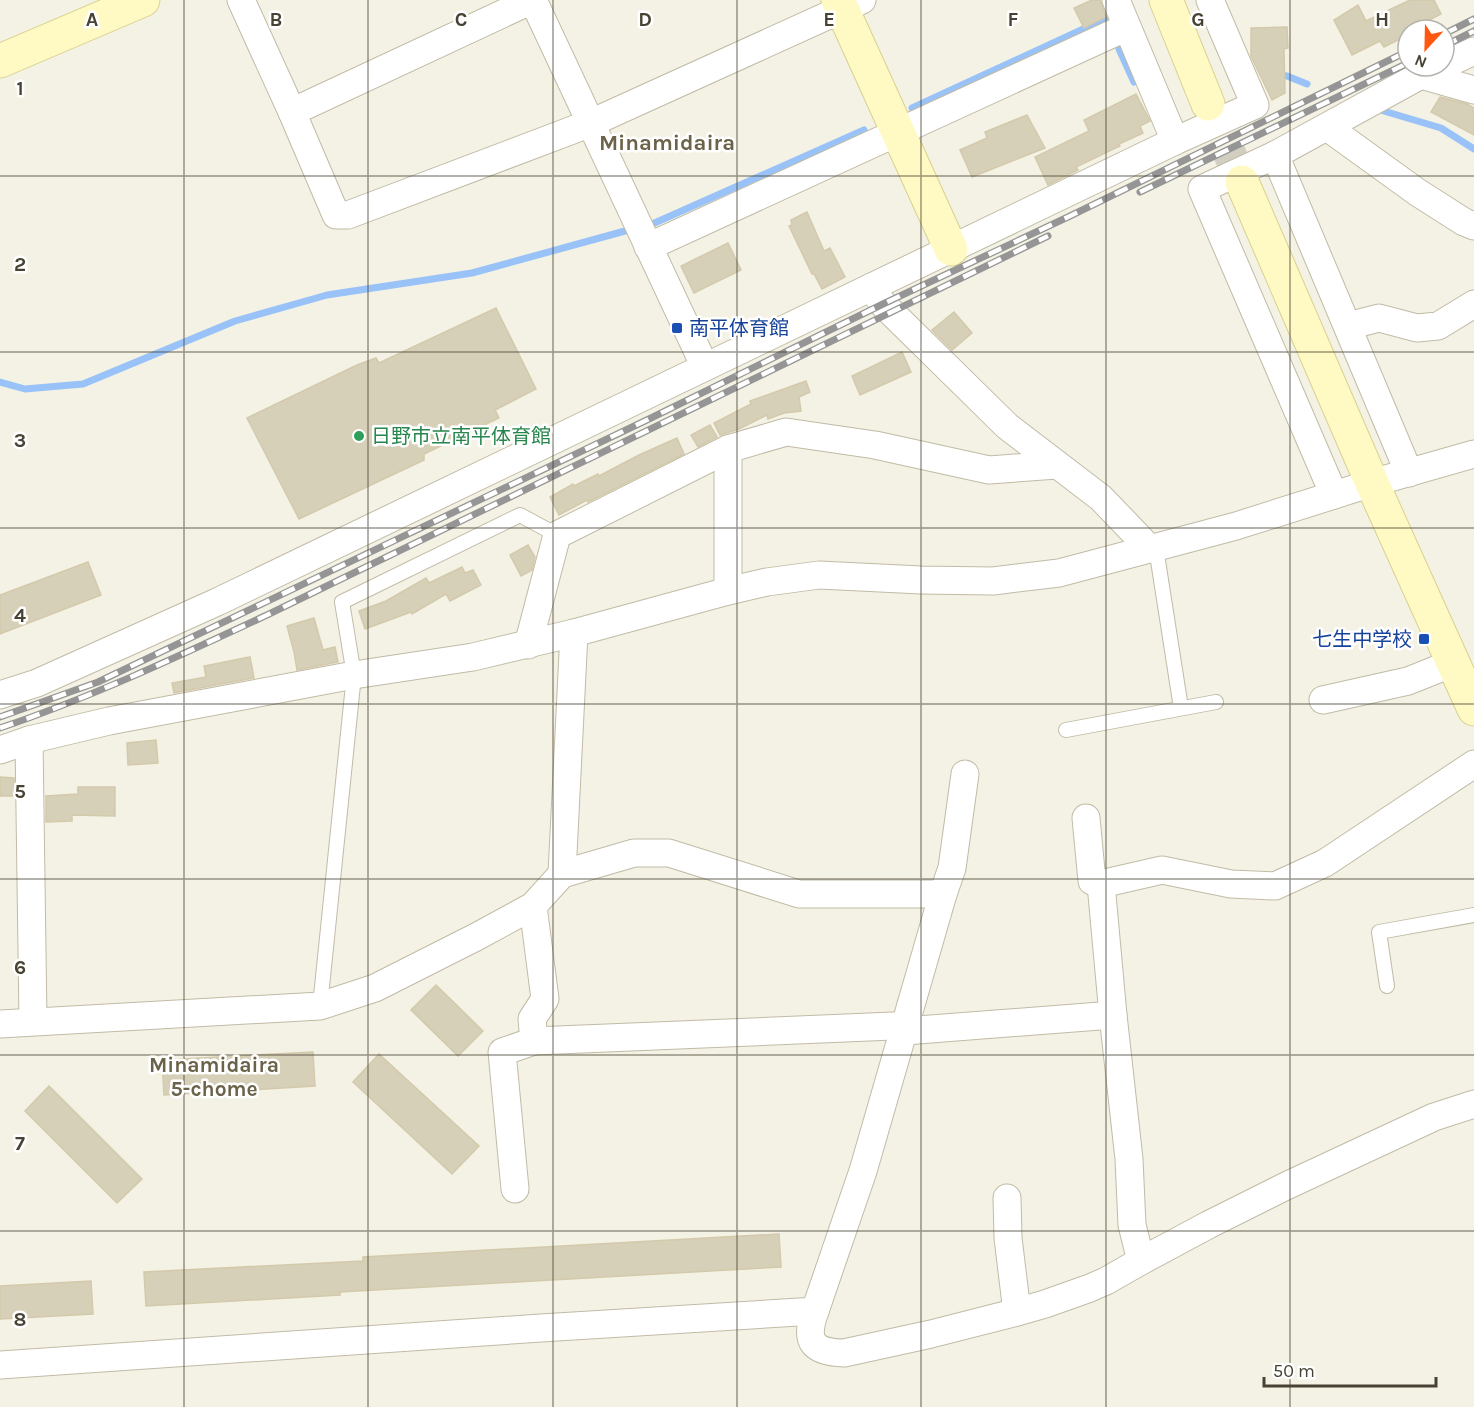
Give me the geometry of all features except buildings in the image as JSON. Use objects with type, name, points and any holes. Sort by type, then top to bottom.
[{"type":"street","points":[[1,58],[143,0]]},
{"type":"street","points":[[241,0],[336,215],[348,215],[591,123],[847,3],[898,132],[951,249]]},
{"type":"street","points":[[292,112],[532,0],[705,368]]},
{"type":"street","points":[[1116,0],[1175,141]]},
{"type":"street","points":[[1166,0],[1208,104]]},
{"type":"street","points":[[0,695],[37,682],[217,602],[1175,141],[1255,105],[1210,0]]},
{"type":"street","points":[[648,247],[1127,27]]},
{"type":"street","points":[[1456,59],[1474,51]]},
{"type":"street","points":[[1334,495],[1202,189],[1275,155],[1418,78]]},
{"type":"street","points":[[1452,78],[1474,90]]},
{"type":"street","points":[[1327,127],[1417,192],[1474,226]]},
{"type":"street","points":[[1275,155],[1409,472]]},
{"type":"street","points":[[1242,182],[1372,483],[1474,709]]},
{"type":"street","points":[[871,287],[883,304],[1007,426],[1101,498],[1153,549]]},
{"type":"street","points":[[1348,326],[1379,318],[1417,328],[1438,326],[1474,304]]},
{"type":"street","points":[[528,645],[557,535],[728,449],[786,432],[875,445],[989,470],[1057,465]]},
{"type":"street","points":[[728,449],[728,591]]},
{"type":"street","points":[[0,750],[29,740],[109,721],[354,675],[473,657],[528,645],[767,582],[819,575],[921,580],[993,580],[1059,573],[1236,526],[1474,454]]},
{"type":"street","points":[[562,874],[574,633]]},
{"type":"street","points":[[1323,700],[1408,681],[1453,663]]},
{"type":"street","points":[[29,740],[33,1021]]},
{"type":"street","points":[[1086,818],[1092,881],[1101,884],[1162,870],[1232,884],[1275,886],[1325,863],[1474,764]]},
{"type":"street","points":[[965,774],[952,868],[863,1171],[810,1324],[811,1340],[814,1345],[835,1353],[844,1353],[1017,1312],[1090,1288],[1208,1225],[1364,1149],[1434,1117],[1474,1104]]},
{"type":"street","points":[[0,1024],[320,1005],[375,988],[476,937],[533,906],[562,874],[634,853],[669,854],[799,894],[943,894]]},
{"type":"street","points":[[1101,884],[1129,1159],[1132,1225],[1141,1261]]},
{"type":"street","points":[[533,906],[545,999],[532,1019],[534,1041]]},
{"type":"street","points":[[515,1189],[502,1052],[534,1041],[893,1026],[905,1031],[1113,1015]]},
{"type":"street","points":[[1007,1198],[1008,1238],[1017,1312]]},
{"type":"street","points":[[0,1365],[815,1311]]},
{"type":"lane","points":[[320,1005],[354,675],[342,602],[520,515],[557,535]]},
{"type":"lane","points":[[1153,549],[1181,708]]},
{"type":"lane","points":[[1066,729],[1216,702]]},
{"type":"lane","points":[[1387,986],[1378,932],[1474,915]]},
{"type":"waterway","points":[[912,108],[1105,19]]},
{"type":"waterway","points":[[1119,49],[1134,82]]},
{"type":"waterway","points":[[1278,75],[1307,84]]},
{"type":"waterway","points":[[1377,109],[1441,128],[1474,149]]},
{"type":"waterway","points":[[650,225],[864,130]]},
{"type":"waterway","points":[[0,382],[25,389],[83,384],[235,321],[327,295],[472,273],[625,231]]},
{"type":"tunnel","points":[[1208,104],[1242,182]]},
{"type":"railway","points":[[1456,28],[1474,19]]},
{"type":"railway","points":[[1456,40],[1474,31]]},
{"type":"railway","points":[[0,717],[98,682],[651,418],[1396,57]]},
{"type":"railway","points":[[1140,192],[1396,69]]},
{"type":"railway","points":[[0,728],[102,689],[267,615],[1048,236]]},
{"type":"place","name":"南平体育館","points":[[677,328]]},
{"type":"place","name":"日野市立南平体育館","points":[[359,436]]},
{"type":"place","name":"七生中学校","points":[[1424,639]]},
{"type":"district","name":"Minamidaira","points":[[667,143]]},
{"type":"district","name":"Minamidaira 5-chome","points":[[214,1077]]}]
